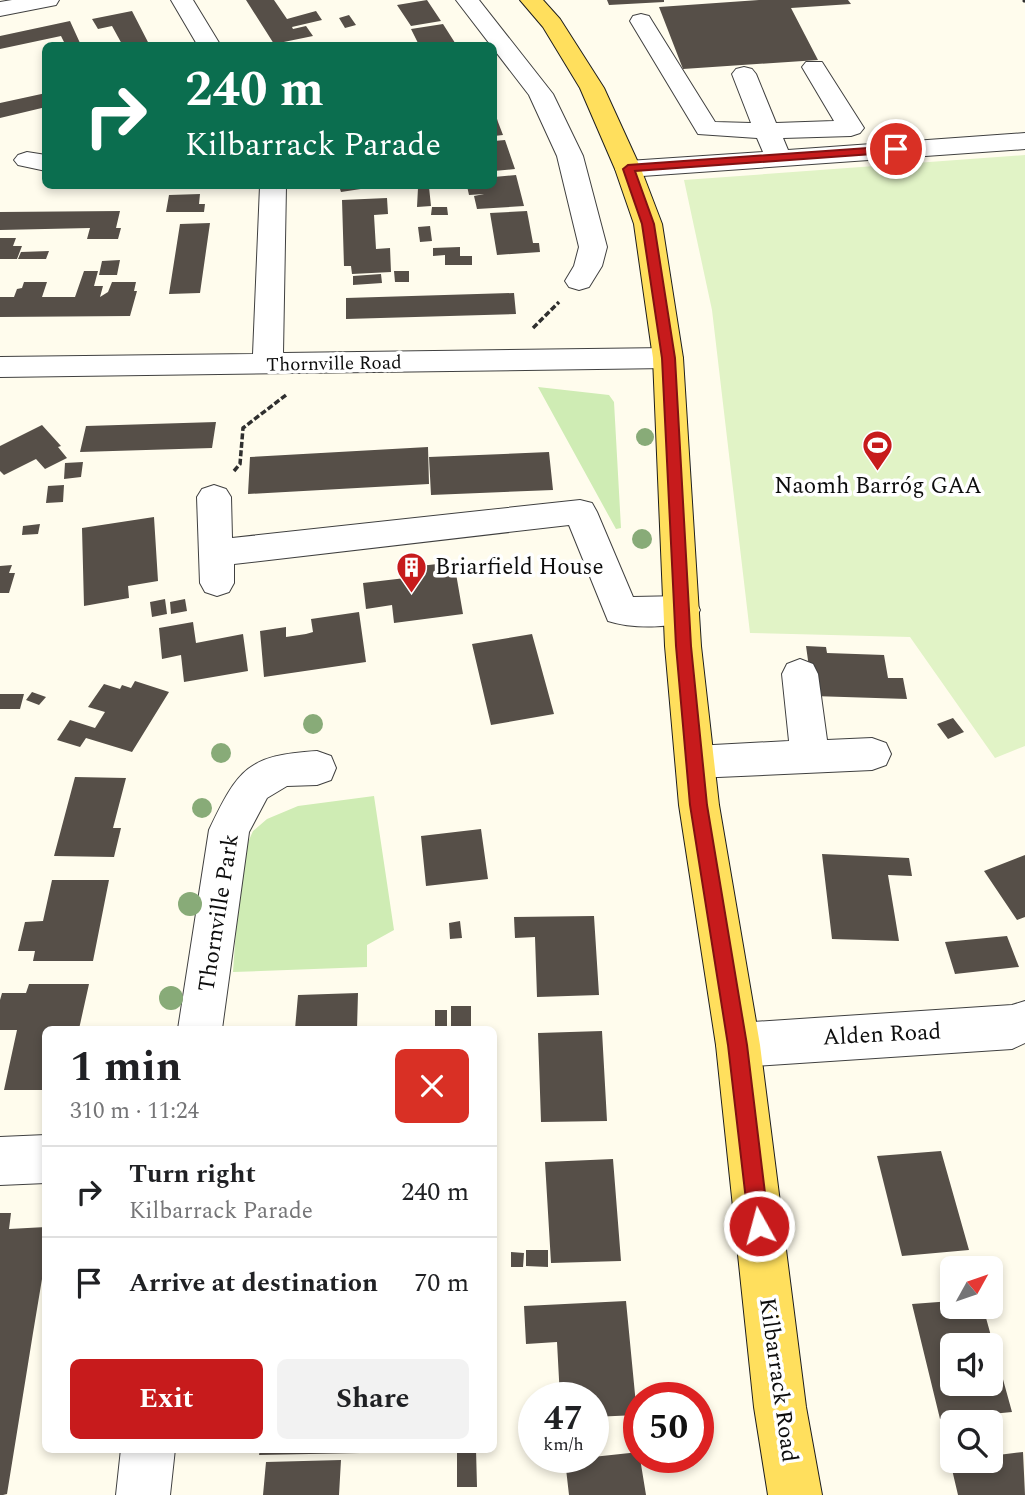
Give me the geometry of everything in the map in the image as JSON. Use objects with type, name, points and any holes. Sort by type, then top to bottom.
[{"type":"main road","name":"Kilbarrack Road","points":[[531,0],[552,24],[592,88],[628,169],[648,224],[668,358],[682,610],[699,805],[738,1045],[779,1407],[795,1495]]},
{"type":"street","points":[[0,9],[48,0]]},
{"type":"street","points":[[182,0],[208,42]]},
{"type":"street","points":[[467,0],[541,94],[570,156],[593,247],[588,266],[579,281]]},
{"type":"street","points":[[641,21],[707,129],[767,131],[851,128],[814,67]]},
{"type":"street","points":[[744,74],[779,158]]},
{"type":"street","points":[[628,169],[1025,141]]},
{"type":"street","points":[[273,189],[281,364]]},
{"type":"street","name":"Thornville Road","points":[[0,367],[668,358]]},
{"type":"street","points":[[214,497],[217,568],[580,512],[621,611],[682,610]]},
{"type":"street","points":[[800,674],[810,757]]},
{"type":"street","points":[[695,762],[872,754]]},
{"type":"street","name":"Thornville Park","points":[[200,1026],[229,830],[253,786],[281,770],[317,768]]},
{"type":"street","name":"Alden Road","points":[[738,1045],[1012,1027],[1025,1022]]},
{"type":"street","points":[[0,1161],[42,1159]]},
{"type":"street","points":[[143,1495],[148,1453]]},
{"type":"path","points":[[522,361],[523,338],[579,281]]},
{"type":"path","points":[[214,497],[240,464],[243,428],[286,394],[281,364]]},
{"type":"green space","name":"Naomh Barróg GAA","points":[[1025,155],[1025,746],[995,758],[910,637],[750,633],[712,310],[684,180]]},
{"type":"green space","points":[[538,387],[609,395],[614,402],[621,528],[616,529]]},
{"type":"green space","points":[[374,796],[394,930],[367,945],[367,967],[233,972],[241,858],[253,831],[267,819],[298,806]]},
{"type":"building","points":[[246,0],[274,0],[287,19],[316,11],[322,20],[292,27],[306,26],[313,36],[273,42]]},
{"type":"building","points":[[427,0],[441,21],[411,26],[397,5]]},
{"type":"building","points":[[607,0],[664,0],[664,2],[609,5]]},
{"type":"building","points":[[759,0],[848,0],[851,4],[791,8],[818,60],[683,69],[659,7]]},
{"type":"building","points":[[132,11],[148,42],[121,42],[112,26],[98,29],[92,19]]},
{"type":"building","points":[[349,15],[356,25],[345,28],[339,18]]},
{"type":"building","points":[[70,21],[80,42],[64,42],[61,36],[0,49],[0,36]]},
{"type":"building","points":[[443,24],[454,42],[418,42],[411,29]]},
{"type":"building","points":[[42,94],[42,108],[0,118],[0,103]]},
{"type":"building","points":[[497,119],[498,122],[503,135],[497,136]]},
{"type":"building","points":[[505,140],[515,169],[497,171],[497,141]]},
{"type":"building","points":[[516,175],[524,206],[477,209],[474,196],[484,194],[469,195],[468,189],[497,189],[497,177]]},
{"type":"building","points":[[340,189],[361,189],[341,192]]},
{"type":"building","points":[[418,189],[429,189],[431,206],[417,207]]},
{"type":"building","points":[[200,194],[199,204],[205,204],[204,212],[166,212],[169,195]]},
{"type":"building","points":[[387,198],[388,214],[374,215],[376,249],[390,248],[391,272],[352,274],[351,266],[344,266],[342,200]]},
{"type":"building","points":[[432,207],[447,207],[448,215],[431,215]]},
{"type":"building","points":[[120,211],[116,228],[121,228],[118,239],[87,239],[90,228],[0,230],[0,212]]},
{"type":"building","points":[[527,211],[533,243],[539,243],[540,252],[497,255],[490,213]]},
{"type":"building","points":[[210,223],[200,293],[169,294],[180,224]]},
{"type":"building","points":[[430,226],[432,241],[420,242],[418,227]]},
{"type":"building","points":[[0,238],[16,238],[13,246],[22,246],[17,259],[0,259]]},
{"type":"building","points":[[460,247],[460,256],[472,256],[472,265],[445,265],[445,255],[433,256],[433,248]]},
{"type":"building","points":[[49,251],[46,259],[18,259],[21,252]]},
{"type":"building","points":[[120,260],[117,275],[99,275],[102,261]]},
{"type":"building","points":[[84,271],[98,271],[94,286],[103,286],[100,297],[108,292],[112,282],[136,282],[134,291],[137,291],[130,316],[0,317],[0,297],[14,297],[24,282],[47,282],[42,297],[75,297]]},
{"type":"building","points":[[394,271],[409,271],[409,282],[395,282]]},
{"type":"building","points":[[381,274],[382,283],[353,285],[353,276]]},
{"type":"building","points":[[514,293],[516,314],[346,319],[346,298]]},
{"type":"building","points":[[216,422],[212,448],[80,452],[86,426]]},
{"type":"building","points":[[42,425],[61,446],[58,447],[67,458],[45,469],[36,459],[4,475],[0,471],[0,446]]},
{"type":"building","points":[[428,447],[429,484],[248,494],[250,457]]},
{"type":"building","points":[[549,452],[553,490],[431,495],[429,457]]},
{"type":"building","points":[[83,462],[81,477],[64,479],[65,463]]},
{"type":"building","points":[[64,485],[63,502],[46,503],[48,486]]},
{"type":"building","points":[[154,517],[158,581],[128,586],[129,598],[84,606],[82,528]]},
{"type":"building","points":[[40,524],[38,534],[22,535],[23,526]]},
{"type":"building","name":"Briarfield House","points":[[454,562],[463,614],[394,623],[392,605],[366,609],[363,583],[414,577],[412,567]]},
{"type":"building","points":[[12,565],[9,573],[15,573],[9,593],[0,593],[0,566]]},
{"type":"building","points":[[165,599],[167,614],[152,617],[150,602]]},
{"type":"building","points":[[185,599],[187,611],[171,614],[170,602]]},
{"type":"building","points":[[359,612],[366,662],[264,677],[260,631],[286,627],[286,637],[306,634],[313,632],[311,619]]},
{"type":"building","points":[[193,622],[196,643],[243,634],[248,671],[184,682],[181,655],[162,659],[159,628]]},
{"type":"building","points":[[532,634],[554,714],[491,725],[472,644]]},
{"type":"building","points":[[806,646],[826,647],[827,653],[884,655],[888,678],[903,678],[907,699],[813,696]]},
{"type":"building","points":[[135,681],[169,692],[132,752],[86,738],[80,747],[57,740],[70,720],[95,728],[105,712],[88,707],[104,684],[120,689],[122,685],[131,688]]},
{"type":"building","points":[[32,692],[46,697],[39,705],[26,700]]},
{"type":"building","points":[[0,694],[24,694],[20,709],[0,709]]},
{"type":"building","points":[[953,718],[964,732],[948,739],[937,724]]},
{"type":"building","points":[[75,777],[126,778],[113,828],[121,828],[114,857],[54,856]]},
{"type":"building","points":[[481,829],[488,879],[426,886],[421,836]]},
{"type":"building","points":[[822,854],[909,858],[912,876],[888,875],[899,941],[832,939]]},
{"type":"building","points":[[1025,855],[1025,917],[1017,920],[984,871]]},
{"type":"building","points":[[52,880],[109,880],[93,961],[33,961],[35,951],[18,951],[25,922],[43,921]]},
{"type":"building","points":[[594,916],[599,995],[537,997],[535,937],[515,938],[514,917]]},
{"type":"building","points":[[460,921],[462,938],[450,939],[449,923]]},
{"type":"building","points":[[1007,936],[1019,967],[955,974],[945,942]]},
{"type":"building","points":[[29,984],[89,984],[80,1026],[42,1026],[42,1090],[4,1090],[17,1030],[0,1030],[0,1000],[2,993],[26,993]]},
{"type":"building","points":[[358,993],[357,1026],[295,1026],[298,995]]},
{"type":"building","points":[[451,1006],[471,1006],[471,1026],[451,1026]]},
{"type":"building","points":[[435,1010],[447,1010],[447,1026],[435,1026]]},
{"type":"building","points":[[602,1031],[607,1121],[541,1122],[538,1033]]},
{"type":"building","points":[[941,1151],[969,1250],[902,1256],[877,1156]]},
{"type":"building","points":[[613,1159],[621,1261],[551,1263],[545,1162]]},
{"type":"building","points":[[0,1213],[11,1213],[9,1229],[42,1227],[42,1280],[7,1494],[0,1495]]},
{"type":"building","points":[[526,1250],[548,1250],[548,1267],[526,1266]]},
{"type":"building","points":[[511,1252],[524,1253],[523,1267],[511,1267]]},
{"type":"building","points":[[626,1301],[634,1382],[623,1382],[623,1416],[609,1416],[609,1382],[559,1382],[557,1342],[526,1344],[524,1306]]},
{"type":"building","points":[[940,1302],[940,1320],[987,1320],[990,1333],[940,1333],[940,1396],[1003,1396],[1003,1379],[1012,1412],[940,1410],[940,1419],[912,1304]]},
{"type":"building","points":[[1023,1452],[1025,1495],[958,1495],[953,1473],[1003,1473],[1003,1454]]},
{"type":"building","points":[[259,1453],[360,1453],[259,1455]]},
{"type":"building","points":[[457,1453],[476,1453],[477,1487],[457,1487]]},
{"type":"building","points":[[623,1454],[623,1473],[642,1473],[646,1495],[569,1495],[566,1473],[609,1473],[609,1455]]},
{"type":"building","points":[[341,1460],[339,1495],[263,1495],[266,1462]]},
{"type":"place","name":"Naomh Barróg GAA","points":[[878,472]]},
{"type":"place","name":"Briarfield House","points":[[412,594]]},
{"type":"route","points":[[759,1226],[738,1045],[699,805],[683,646],[668,358],[648,224],[628,169],[896,149]]}]
